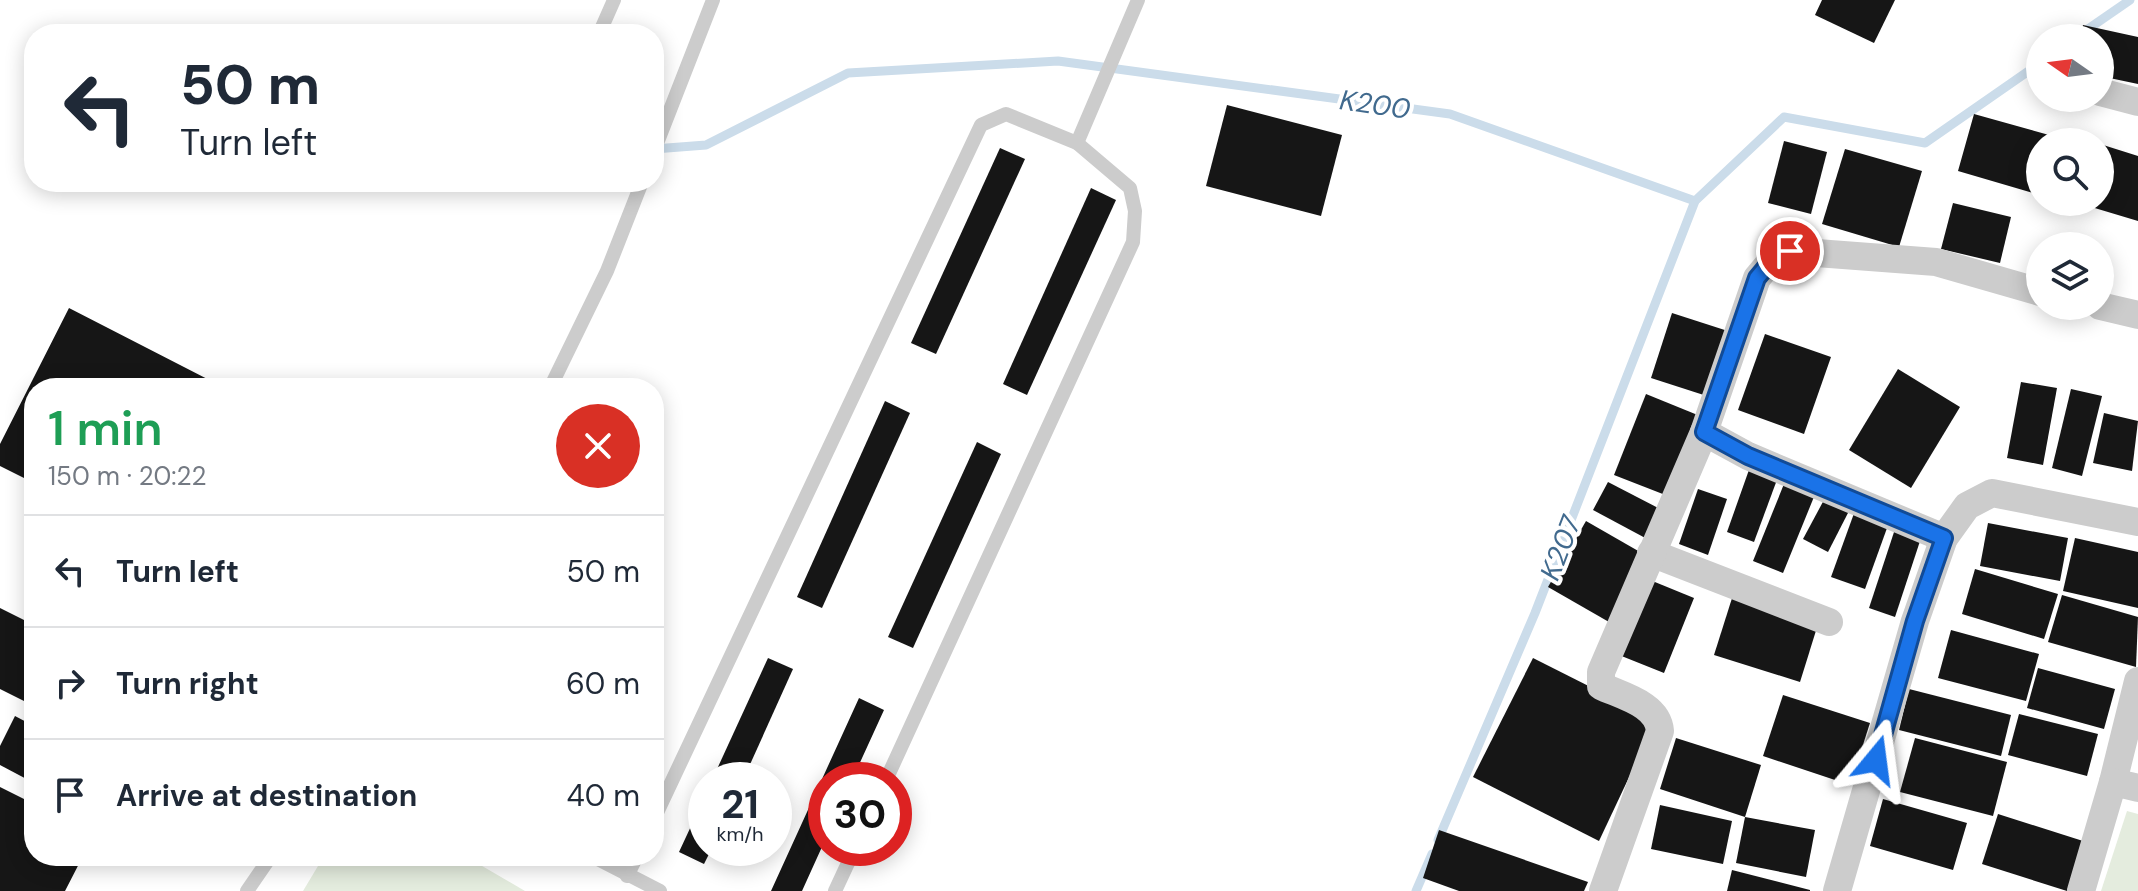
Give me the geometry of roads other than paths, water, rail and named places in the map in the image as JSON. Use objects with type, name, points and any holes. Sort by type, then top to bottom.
[{"type":"street","points":[[2114,96],[2138,102]]},
{"type":"street","points":[[1603,891],[1660,731],[1659,722],[1651,710],[1601,686],[1600,680],[1704,432],[1757,278],[1772,260],[1790,251],[1936,262],[2026,288]]},
{"type":"street","points":[[2114,309],[2138,315]]},
{"type":"street","points":[[1704,432],[1748,456],[1944,538]]},
{"type":"street","points":[[1837,891],[1915,621],[1944,538],[1967,506],[1992,493],[2138,522]]},
{"type":"street","points":[[1651,553],[1829,622]]},
{"type":"street","points":[[2081,891],[2126,785],[2138,681]]},
{"type":"lane","points":[[603,24],[614,0]]},
{"type":"lane","points":[[664,124],[713,0]]},
{"type":"lane","points":[[1077,143],[1138,0]]},
{"type":"lane","points":[[664,798],[981,125],[1006,114],[1077,143],[1130,188],[1135,211],[1133,242],[894,762]]},
{"type":"lane","points":[[555,378],[607,271],[638,192]]},
{"type":"lane","points":[[247,891],[264,866]]},
{"type":"lane","points":[[610,866],[660,891]]},
{"type":"lane","points":[[627,876],[632,866]]},
{"type":"lane","points":[[835,891],[847,866]]},
{"type":"waterway","name":"K200","points":[[2095,24],[2130,0]]},
{"type":"waterway","name":"K200","points":[[664,148],[706,145],[848,73],[1058,61],[1450,114],[1695,201]]},
{"type":"waterway","name":"K207","points":[[1438,840],[1535,613],[1695,201],[1784,117],[1925,143],[2026,73]]},
{"type":"waterway","name":"K207","points":[[1416,891],[1432,854]]}]
